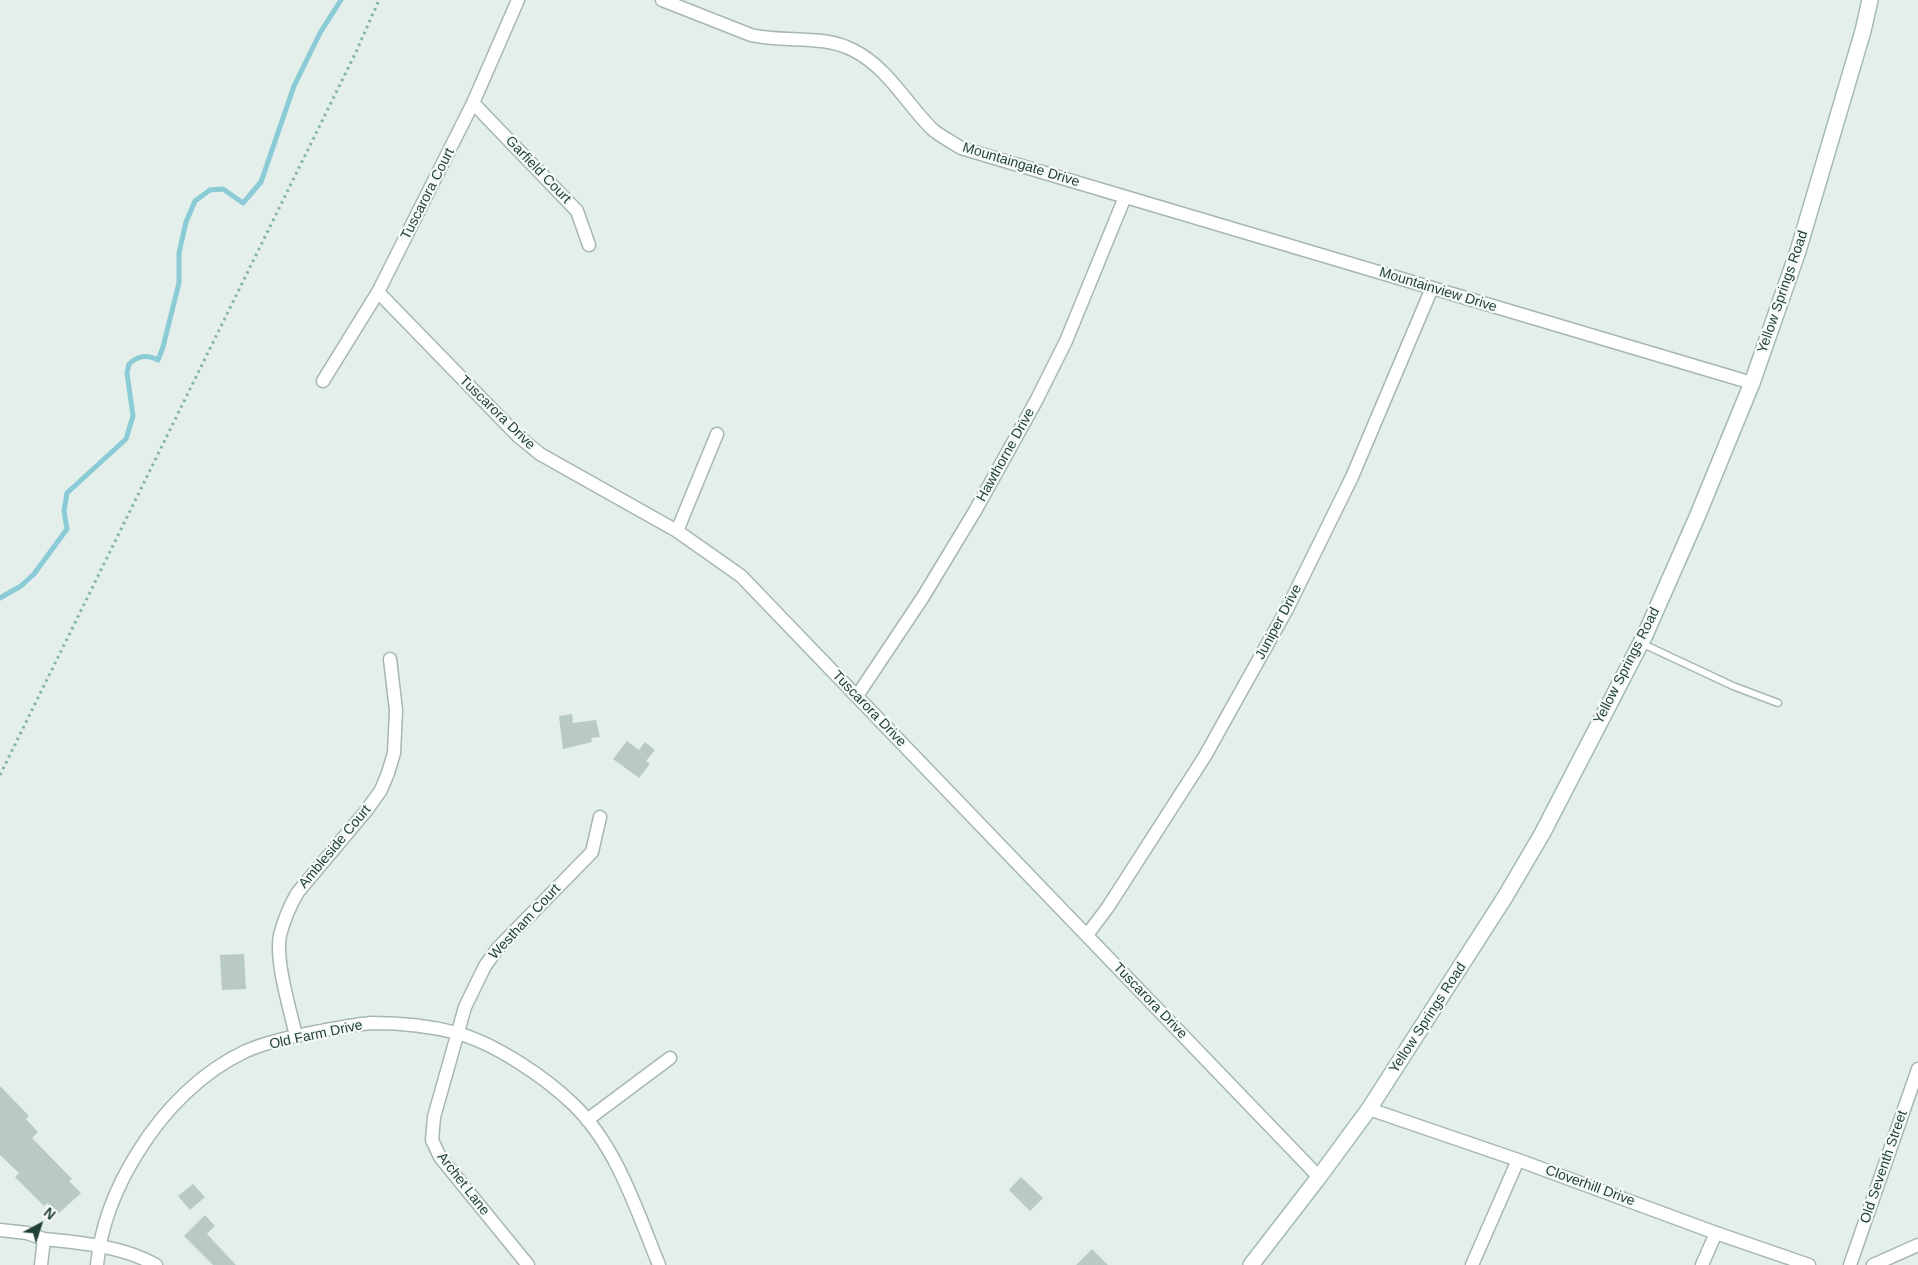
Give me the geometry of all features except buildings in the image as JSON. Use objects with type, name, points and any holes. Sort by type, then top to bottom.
[{"type":"main road","name":"Yellow Springs Road","points":[[1251,1265],[1370,1109],[1505,897],[1538,841],[1640,642],[1697,517],[1752,383],[1798,251],[1863,31],[1870,0]]},
{"type":"street","name":"Tuscarora Court","points":[[323,381],[378,292],[473,103],[518,0]]},
{"type":"street","name":"Mountaingate Drive","points":[[662,0],[751,35],[765,38],[826,41],[854,50],[881,70],[933,130],[961,148],[1125,197]]},
{"type":"street","name":"Garfield Court","points":[[473,103],[577,211],[589,245]]},
{"type":"street","name":"Mountainview Drive","points":[[1125,197],[1752,383]]},
{"type":"street","name":"Hawthorne Drive","points":[[857,696],[923,597],[975,511],[1036,401],[1066,341],[1125,197]]},
{"type":"street","name":"Juniper Drive","points":[[1087,935],[1108,907],[1205,756],[1287,609],[1352,477],[1432,288]]},
{"type":"street","name":"Tuscarora Drive","points":[[378,292],[518,436],[540,454],[678,530],[741,576],[1319,1177]]},
{"type":"street","points":[[678,530],[717,434]]},
{"type":"street","name":"Ambleside Court","points":[[296,1036],[280,961],[280,937],[291,904],[298,892],[366,811],[381,790],[388,774],[394,753],[396,710],[390,659]]},
{"type":"street","name":"Westham Court","points":[[458,1034],[465,1006],[485,966],[498,948],[592,852],[600,818]]},
{"type":"street","name":"Old Farm Drive","points":[[97,1265],[99,1245],[114,1194],[150,1134],[172,1106],[210,1073],[247,1050],[296,1036],[371,1023],[401,1024],[458,1034],[496,1049],[526,1067],[575,1105],[609,1152],[628,1186],[659,1265]]},
{"type":"street","name":"Archet Lane","points":[[458,1034],[434,1117],[432,1140],[440,1157],[528,1265]]},
{"type":"street","points":[[587,1120],[670,1058]]},
{"type":"street","name":"Old Seventh Street","points":[[1850,1265],[1918,1069]]},
{"type":"street","name":"Cloverhill Drive","points":[[1370,1109],[1518,1160],[1809,1265]]},
{"type":"street","points":[[1472,1265],[1518,1160]]},
{"type":"street","points":[[0,1230],[27,1233],[44,1239],[99,1245],[145,1259],[156,1265]]},
{"type":"street","points":[[1702,1265],[1716,1233]]},
{"type":"street","points":[[41,1265],[44,1239]]},
{"type":"street","points":[[1873,1265],[1918,1245]]},
{"type":"lane","points":[[1640,642],[1733,686],[1778,703]]},
{"type":"path","points":[[0,775],[356,52],[379,0]]},
{"type":"waterway","points":[[0,598],[21,586],[34,574],[67,529],[64,511],[67,493],[126,439],[133,416],[127,373],[129,364],[142,357],[158,360],[179,283],[179,253],[186,222],[195,201],[210,190],[223,189],[243,203],[261,182],[294,86],[320,33],[341,0]]}]
